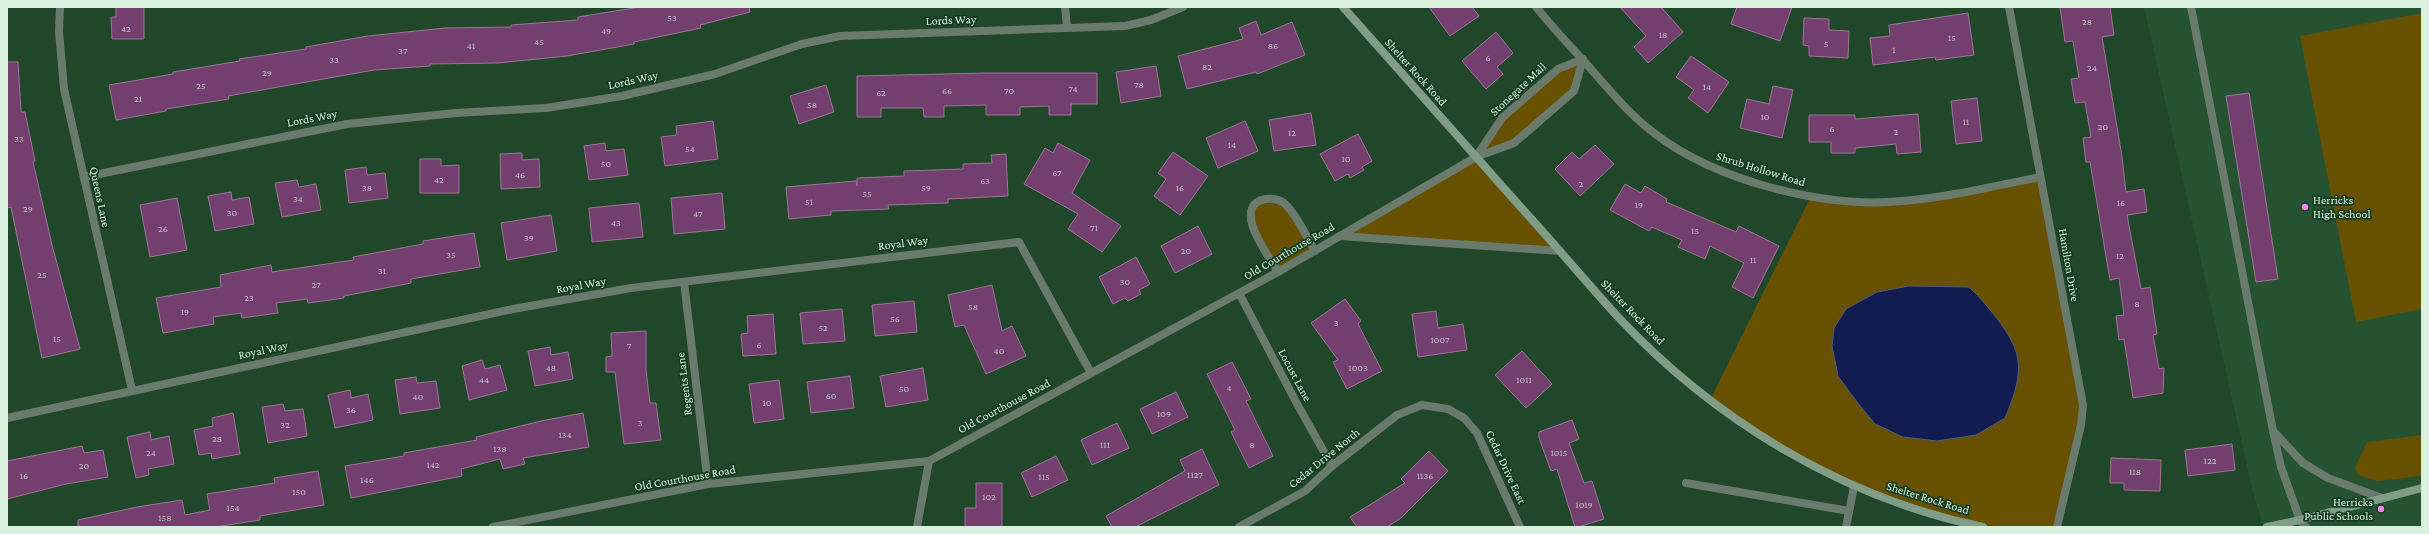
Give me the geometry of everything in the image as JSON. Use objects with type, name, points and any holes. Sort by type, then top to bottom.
[{"type":"main road","name":"Shelter Rock Road","points":[[1343,7],[1619,318],[1710,400],[1735,419],[1799,458],[1854,487],[1908,508],[1983,527]]},
{"type":"main road","points":[[2267,527],[2300,520],[2422,488]]},
{"type":"street","name":"Queens Lane","points":[[60,7],[59,32],[64,89],[132,390]]},
{"type":"street","points":[[1065,7],[1067,27]]},
{"type":"street","name":"Lords Way","points":[[84,177],[347,124],[456,113],[546,108],[622,96],[715,74],[802,44],[840,36],[1125,26],[1151,20],[1183,7]]},
{"type":"street","name":"Shrub Hollow Road","points":[[1536,7],[1627,109],[1652,133],[1673,147],[1711,168],[1791,193],[1844,201],[1902,202],[2040,177]]},
{"type":"street","name":"Hamilton Drive","points":[[2009,7],[2083,413],[2057,527]]},
{"type":"street","points":[[2191,7],[2273,431],[2281,467],[2300,520],[2306,527]]},
{"type":"street","points":[[1476,157],[1514,143],[1574,91],[1583,60]]},
{"type":"street","name":"Stonegate Mall","points":[[1476,157],[1502,118],[1558,69],[1583,60]]},
{"type":"street","name":"Old Courthouse Road","points":[[493,527],[708,484],[929,461],[1278,272],[1476,157]]},
{"type":"street","points":[[1278,272],[1250,222],[1252,211],[1259,201],[1272,198],[1283,202],[1315,251]]},
{"type":"street","points":[[1340,236],[1560,251]]},
{"type":"street","name":"Royal Way","points":[[7,418],[513,309],[631,288],[1019,242],[1091,373]]},
{"type":"street","name":"Regents Lane","points":[[684,282],[708,484]]},
{"type":"street","name":"Locust Lane","points":[[1239,293],[1296,402],[1332,466]]},
{"type":"street","name":"Cedar Drive North","points":[[1239,527],[1305,491],[1332,466],[1397,415],[1422,405]]},
{"type":"street","name":"Cedar Drive East","points":[[1422,405],[1448,408],[1464,418],[1477,433],[1520,527]]},
{"type":"street","points":[[2273,431],[2303,463],[2328,478],[2382,498]]},
{"type":"street","points":[[917,527],[929,461]]},
{"type":"street","points":[[1686,482],[1849,511]]},
{"type":"street","points":[[1846,527],[1854,487]]},
{"type":"shaded area","name":"Herricks High School","points":[[2144,7],[2422,7],[2422,527],[2306,527],[2300,520],[2263,525],[2253,492]]},
{"type":"shaded area","points":[[2422,13],[2422,309],[2356,322],[2300,36]]},
{"type":"shaded area","points":[[1583,59],[1574,91],[1514,143],[1476,157],[1502,118],[1558,69]]},
{"type":"shaded area","points":[[1476,157],[1560,251],[1340,236]]},
{"type":"shaded area","points":[[2040,177],[2084,413],[2057,527],[1983,527],[1908,508],[1799,458],[1710,400],[1811,196],[1902,202]]},
{"type":"shaded area","points":[[1259,201],[1283,202],[1315,251],[1278,272],[1250,222]]},
{"type":"shaded area","points":[[1909,286],[1969,287],[1997,319],[2010,338],[2017,355],[2018,363],[2018,379],[2014,395],[2005,418],[1976,435],[1937,441],[1903,437],[1875,424],[1838,376],[1832,346],[1834,328],[1846,309],[1877,292]]},
{"type":"shaded area","points":[[2422,435],[2422,476],[2377,481],[2358,475],[2355,468],[2367,442]]},
{"type":"building","points":[[116,7],[144,7],[144,39],[112,39],[111,17],[116,17]]},
{"type":"building","points":[[640,7],[749,7],[750,12],[700,25],[701,28],[634,42],[634,44],[567,56],[497,63],[430,64],[430,66],[374,70],[228,96],[229,99],[166,109],[166,111],[116,120],[109,85],[173,74],[173,72],[240,61],[239,59],[306,49],[306,47],[368,36],[445,28],[511,27],[511,25],[578,20],[578,17]]},
{"type":"building","points":[[1429,7],[1472,7],[1479,16],[1450,36]]},
{"type":"building","points":[[1620,7],[1661,7],[1683,32],[1648,63],[1634,47],[1646,36]]},
{"type":"building","points":[[1737,7],[1792,7],[1780,41],[1731,24]]},
{"type":"building","points":[[2060,7],[2110,7],[2114,35],[2102,37],[2122,157],[2126,192],[2144,189],[2147,212],[2127,215],[2141,289],[2150,287],[2157,334],[2153,335],[2159,369],[2164,368],[2163,393],[2133,398],[2124,339],[2119,340],[2116,316],[2124,315],[2119,278],[2110,280],[2090,162],[2086,162],[2083,138],[2091,137],[2085,102],[2075,103],[2071,79],[2079,78],[2073,41],[2065,42]]},
{"type":"building","points":[[1968,13],[1974,55],[1936,60],[1935,57],[1873,65],[1870,38],[1890,36],[1889,25]]},
{"type":"building","points":[[1804,18],[1829,19],[1829,30],[1849,31],[1848,58],[1809,56],[1809,46],[1803,45]]},
{"type":"building","points":[[1256,21],[1261,35],[1292,22],[1305,55],[1257,74],[1256,72],[1187,89],[1178,56],[1243,39],[1239,28]]},
{"type":"building","points":[[1496,32],[1513,53],[1497,67],[1503,74],[1486,89],[1462,61]]},
{"type":"building","points":[[1691,56],[1729,82],[1708,113],[1688,98],[1694,90],[1676,77]]},
{"type":"building","points":[[7,62],[18,62],[21,112],[25,112],[35,161],[33,162],[52,245],[80,349],[42,358],[11,207],[7,208]]},
{"type":"building","points":[[1156,66],[1161,96],[1121,103],[1116,72]]},
{"type":"building","points":[[986,73],[1097,73],[1097,104],[1071,104],[1071,115],[1049,115],[1049,106],[1020,107],[1020,115],[986,115],[986,105],[944,106],[944,117],[924,117],[923,108],[881,108],[881,117],[857,117],[857,76]]},
{"type":"building","points":[[826,85],[834,112],[799,124],[790,96]]},
{"type":"building","points":[[1773,86],[1793,90],[1782,138],[1740,128],[1747,99],[1769,104]]},
{"type":"building","points":[[2249,93],[2278,279],[2256,282],[2226,96]]},
{"type":"building","points":[[1977,98],[1982,141],[1956,144],[1951,101]]},
{"type":"building","points":[[1311,113],[1316,145],[1274,151],[1269,120]]},
{"type":"building","points":[[1918,114],[1921,152],[1897,154],[1896,144],[1855,148],[1855,153],[1831,153],[1831,142],[1809,142],[1809,115],[1855,115],[1855,119]]},
{"type":"building","points":[[713,121],[718,159],[665,166],[661,137],[677,135],[676,126]]},
{"type":"building","points":[[1245,121],[1258,151],[1218,168],[1206,138]]},
{"type":"building","points":[[1358,134],[1372,161],[1362,167],[1364,170],[1350,178],[1348,174],[1335,181],[1320,154]]},
{"type":"building","points":[[605,143],[606,151],[624,149],[628,175],[589,180],[584,146]]},
{"type":"building","points":[[1058,143],[1090,160],[1072,193],[1121,226],[1102,252],[1068,229],[1078,214],[1024,184],[1045,148],[1053,153]]},
{"type":"building","points":[[1595,145],[1614,164],[1580,196],[1555,169],[1572,152],[1579,159]]},
{"type":"building","points":[[1173,152],[1208,176],[1180,215],[1154,196],[1166,179],[1158,173]]},
{"type":"building","points":[[522,153],[522,160],[539,159],[540,187],[501,189],[500,154]]},
{"type":"building","points":[[1006,154],[1008,196],[948,199],[948,203],[888,205],[889,209],[831,211],[831,215],[789,219],[786,187],[856,181],[857,186],[857,178],[904,176],[904,171],[963,169],[963,164],[992,163],[991,155]]},
{"type":"building","points":[[420,159],[441,159],[441,166],[459,165],[459,193],[420,193]]},
{"type":"building","points":[[366,167],[367,175],[385,173],[388,198],[349,203],[345,170]]},
{"type":"building","points":[[297,180],[299,187],[316,184],[321,210],[282,217],[275,183]]},
{"type":"building","points":[[1625,184],[1641,193],[1645,186],[1667,199],[1666,202],[1736,232],[1739,226],[1779,246],[1753,298],[1732,287],[1744,263],[1710,246],[1705,259],[1678,247],[1682,240],[1652,227],[1649,231],[1610,210]]},
{"type":"building","points":[[231,192],[232,200],[249,197],[254,224],[215,231],[208,196]]},
{"type":"building","points":[[722,193],[725,229],[674,234],[671,198]]},
{"type":"building","points":[[177,198],[187,250],[150,257],[140,205]]},
{"type":"building","points":[[639,203],[643,237],[592,242],[589,208]]},
{"type":"building","points":[[551,215],[557,251],[507,260],[501,223]]},
{"type":"building","points":[[1198,226],[1212,254],[1175,273],[1161,246]]},
{"type":"building","points":[[474,233],[480,267],[411,279],[411,283],[344,296],[344,298],[308,303],[307,299],[276,303],[278,313],[242,318],[241,313],[213,317],[214,324],[163,333],[156,298],[221,287],[220,275],[271,265],[272,272],[354,260],[353,257],[423,244],[423,241]]},
{"type":"building","points":[[1136,257],[1150,284],[1139,290],[1141,294],[1128,301],[1125,298],[1113,304],[1099,277]]},
{"type":"building","points":[[992,285],[1002,331],[1012,326],[1026,356],[986,374],[964,325],[955,327],[948,295]]},
{"type":"building","points":[[1345,299],[1361,321],[1358,324],[1382,371],[1347,389],[1333,362],[1338,360],[1311,323]]},
{"type":"building","points":[[914,301],[917,332],[875,336],[872,305]]},
{"type":"building","points":[[842,309],[845,341],[803,344],[800,313]]},
{"type":"building","points":[[1436,311],[1438,328],[1463,324],[1467,350],[1418,357],[1412,314]]},
{"type":"building","points":[[773,314],[776,354],[743,356],[741,334],[748,333],[747,316]]},
{"type":"building","points":[[646,331],[646,370],[650,403],[656,403],[661,440],[624,444],[615,372],[606,372],[606,357],[612,356],[611,333]]},
{"type":"building","points":[[550,347],[551,355],[568,352],[573,379],[535,386],[528,351]]},
{"type":"building","points":[[1522,351],[1552,384],[1526,408],[1495,375]]},
{"type":"building","points":[[482,360],[485,369],[500,365],[507,390],[469,400],[462,366]]},
{"type":"building","points":[[1232,362],[1251,399],[1246,401],[1273,456],[1249,468],[1231,432],[1235,430],[1207,374]]},
{"type":"building","points":[[923,368],[928,400],[886,407],[880,376]]},
{"type":"building","points":[[850,376],[854,408],[811,413],[807,382]]},
{"type":"building","points":[[416,377],[417,383],[436,381],[440,408],[400,414],[395,380]]},
{"type":"building","points":[[779,380],[784,419],[754,423],[749,384]]},
{"type":"building","points":[[350,390],[351,398],[368,394],[373,420],[335,428],[328,395]]},
{"type":"building","points":[[1176,392],[1188,417],[1152,434],[1140,409]]},
{"type":"building","points":[[283,404],[285,411],[303,409],[307,436],[268,443],[262,407]]},
{"type":"building","points":[[233,413],[240,454],[212,459],[211,453],[199,455],[194,430],[213,426],[212,418]]},
{"type":"building","points":[[583,413],[589,447],[523,458],[525,464],[503,469],[500,459],[461,469],[462,476],[351,498],[345,466],[404,456],[404,453],[477,440],[476,437],[541,421]]},
{"type":"building","points":[[1572,420],[1579,439],[1569,443],[1584,483],[1592,481],[1604,519],[1578,527],[1575,527],[1557,469],[1551,471],[1539,438],[1539,432]]},
{"type":"building","points":[[1117,423],[1129,448],[1092,465],[1081,440]]},
{"type":"building","points":[[150,432],[151,440],[169,436],[174,464],[148,469],[149,475],[136,478],[127,437]]},
{"type":"building","points":[[2232,444],[2235,470],[2188,476],[2185,450]]},
{"type":"building","points":[[82,446],[84,453],[103,450],[108,477],[66,484],[7,499],[7,461]]},
{"type":"building","points":[[1202,449],[1219,485],[1135,527],[1112,527],[1106,516],[1185,471],[1180,460]]},
{"type":"building","points":[[1429,451],[1448,471],[1401,518],[1387,527],[1357,527],[1350,517],[1405,483],[1401,479]]},
{"type":"building","points":[[1056,456],[1068,480],[1032,497],[1021,473]]},
{"type":"building","points":[[2111,458],[2161,460],[2160,491],[2124,490],[2124,483],[2110,483]]},
{"type":"building","points":[[318,471],[324,505],[260,516],[260,520],[215,527],[78,527],[78,520],[137,507],[182,500],[185,515],[210,510],[207,494],[275,483],[274,478]]},
{"type":"building","points":[[976,483],[1002,483],[1002,527],[965,527],[965,508],[976,508]]},
{"type":"place","name":"Herricks High School","points":[[2305,207]]},
{"type":"place","name":"Herricks Public Schools","points":[[2381,509]]}]
